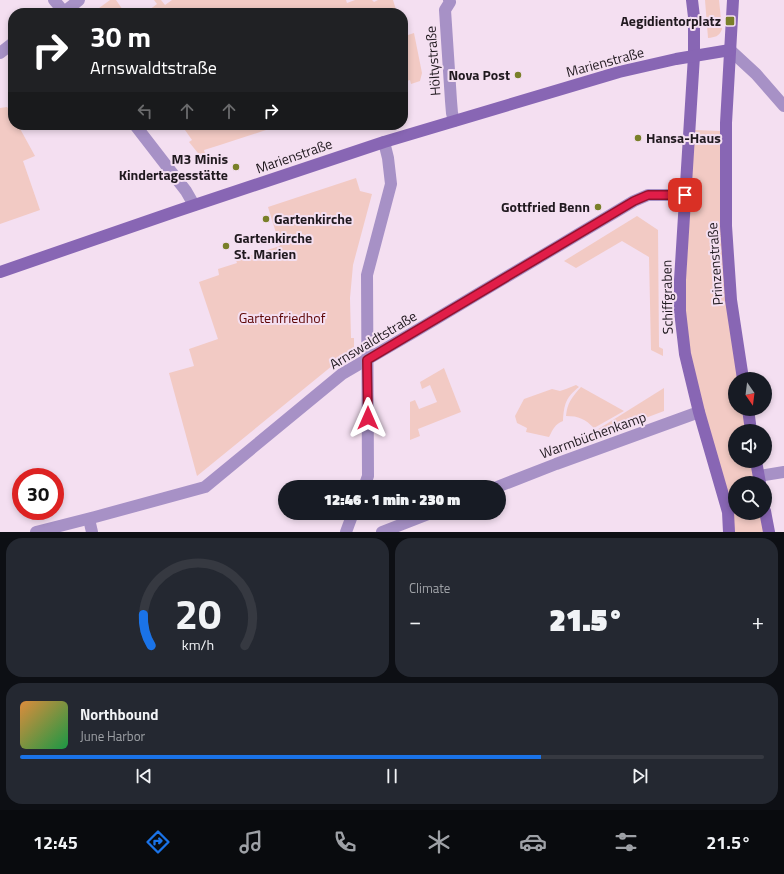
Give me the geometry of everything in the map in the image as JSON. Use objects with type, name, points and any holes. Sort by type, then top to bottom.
[{"type":"main road","points":[[692,0],[694,17],[694,56],[730,50],[733,0]]},
{"type":"main road","name":"Prinzenstraße","points":[[730,50],[726,123],[726,226],[732,300],[742,372]]},
{"type":"main road","name":"Marienstraße","points":[[0,272],[194,205],[384,142],[619,72],[694,56]]},
{"type":"main road","name":"Schiffgraben","points":[[694,56],[680,280],[680,311],[685,354],[699,412],[728,512],[729,532]]},
{"type":"main road","points":[[767,520],[769,532]]},
{"type":"street","points":[[69,8],[79,0]]},
{"type":"street","name":"Höltystraße","points":[[451,1],[444,10],[450,101],[454,121]]},
{"type":"street","points":[[0,54],[8,47]]},
{"type":"street","points":[[730,50],[756,74],[784,106]]},
{"type":"street","points":[[139,130],[186,191],[194,205]]},
{"type":"street","points":[[367,480],[368,476],[367,275],[391,184],[388,158],[384,142]]},
{"type":"street","name":"Arnswaldtstraße","points":[[36,532],[205,487],[342,374],[634,201],[648,195],[685,195]]},
{"type":"street","name":"Warmbüchenkamp","points":[[506,484],[699,412]]},
{"type":"street","points":[[772,476],[784,472]]},
{"type":"street","points":[[89,519],[92,532]]},
{"type":"street","points":[[346,532],[350,520]]},
{"type":"street","points":[[382,532],[413,520]]},
{"type":"green space","points":[[110,0],[116,0],[122,8],[99,8]]},
{"type":"green space","points":[[154,0],[161,0],[165,5],[172,0],[346,0],[347,3],[355,0],[372,0],[374,2],[378,0],[393,0],[395,8],[152,8],[157,4]]},
{"type":"green space","points":[[705,0],[719,0],[722,29],[721,32],[715,37],[708,38]]},
{"type":"green space","points":[[414,33],[422,73],[420,81],[411,84],[410,80],[408,81],[408,35]]},
{"type":"green space","points":[[7,107],[8,109],[8,130],[21,130],[35,156],[23,161],[40,210],[0,224],[0,108]]},
{"type":"green space","points":[[185,130],[266,130],[204,150],[206,157],[202,158],[189,142],[192,140]]},
{"type":"green space","points":[[694,130],[721,131],[738,372],[728,372],[728,416],[744,416],[746,424],[728,424],[728,468],[753,468],[755,476],[728,476],[728,508],[689,354],[684,310]]},
{"type":"green space","name":"Gartenfriedhof","points":[[356,178],[360,191],[372,194],[353,265],[350,298],[351,338],[354,338],[354,348],[197,476],[169,373],[194,366],[189,349],[218,339],[199,282],[219,275],[218,269],[237,263],[236,260],[280,246],[268,207]]},
{"type":"green space","points":[[637,216],[658,230],[659,347],[663,349],[663,356],[651,350],[649,257],[622,241],[576,268],[564,261]]},
{"type":"green space","points":[[444,368],[461,412],[418,429],[420,436],[410,440],[410,402],[415,400],[419,409],[437,402],[430,385],[422,389],[420,382]]},
{"type":"green space","points":[[576,385],[579,387],[566,401],[563,421],[556,425],[549,437],[526,432],[527,428],[517,423],[515,416],[524,399],[552,389],[560,391]]},
{"type":"green space","points":[[581,387],[624,411],[594,428],[582,419],[566,416],[570,400]]},
{"type":"green space","points":[[664,388],[664,411],[585,441],[584,438]]},
{"type":"green space","points":[[731,520],[762,520],[764,532],[734,532]]},
{"type":"place","name":"Aegidientorplatz","points":[[730,21]]},
{"type":"place","name":"Nova Post","points":[[518,75]]},
{"type":"place","name":"Hansa-Haus","points":[[638,138]]},
{"type":"place","name":"M3 Minis Kindertagesstätte","points":[[236,167]]},
{"type":"place","name":"Gottfried Benn","points":[[598,207]]},
{"type":"place","name":"Gartenkirche","points":[[266,219]]},
{"type":"place","name":"Gartenkirche St. Marien","points":[[226,246]]},
{"type":"route","points":[[368,418],[367,360],[634,201],[648,195],[685,195]]}]
